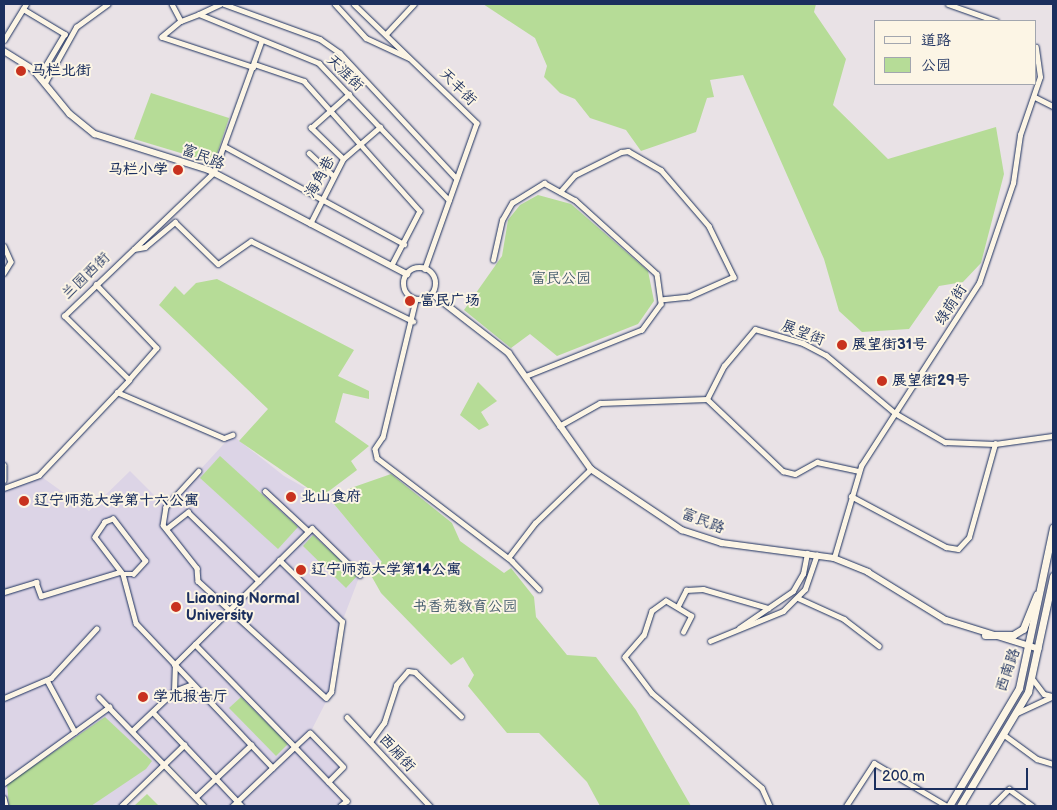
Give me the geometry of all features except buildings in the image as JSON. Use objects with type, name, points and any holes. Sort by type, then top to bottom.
[{"type":"main road","name":"西南路","points":[[948,806],[1019,688],[1030,647],[1053,528]]},
{"type":"main road","name":"西南路","points":[[960,806],[1016,713],[1032,678],[1053,576]]},
{"type":"main road","points":[[986,635],[1013,635],[1023,629],[1043,581]]},
{"type":"street","points":[[4,40],[26,4]]},
{"type":"street","points":[[45,83],[76,27],[108,4]]},
{"type":"street","points":[[172,4],[181,21]]},
{"type":"street","points":[[220,4],[181,21],[162,37],[304,81],[420,212],[392,265]]},
{"type":"street","points":[[224,4],[320,39],[340,54],[456,178]]},
{"type":"street","points":[[335,4],[366,38],[410,58]]},
{"type":"street","name":"天丰街","points":[[354,4],[476,123],[425,269]]},
{"type":"street","points":[[386,34],[414,4]]},
{"type":"street","points":[[948,4],[993,20]]},
{"type":"street","points":[[23,9],[65,34],[40,76]]},
{"type":"street","name":"天涯街","points":[[199,14],[261,42],[319,63],[449,200]]},
{"type":"street","name":"兰园西街","points":[[128,380],[64,316],[214,172],[226,147],[261,42]]},
{"type":"street","name":"绿荫街","points":[[834,558],[860,471],[979,283],[1013,183],[1020,135],[1035,96],[1042,61],[1037,49]]},
{"type":"street","name":"富民路","points":[[4,51],[40,76],[70,114],[95,134],[214,172],[407,274]]},
{"type":"street","points":[[343,159],[311,128],[349,94]]},
{"type":"street","points":[[1035,96],[1053,106]]},
{"type":"street","name":"海角巷","points":[[310,224],[343,159],[380,127]]},
{"type":"street","points":[[226,147],[404,244]]},
{"type":"street","points":[[560,192],[575,175],[628,151],[667,176],[709,226],[734,277],[689,297],[660,300]]},
{"type":"street","points":[[309,152],[334,176]]},
{"type":"street","points":[[493,260],[502,220],[512,203],[544,183],[560,192],[656,274],[660,300],[642,330],[526,376]]},
{"type":"street","points":[[132,250],[145,247],[175,222],[218,264],[251,241],[413,321]]},
{"type":"street","points":[[4,246],[11,262],[4,273]]},
{"type":"street","points":[[425,269],[435,280],[433,294],[416,300],[406,291],[407,274],[425,269]]},
{"type":"street","points":[[4,488],[39,475],[157,348],[96,284]]},
{"type":"street","name":"富民路","points":[[433,294],[501,345],[526,376],[559,426],[591,469],[697,536],[834,558],[868,572],[929,612],[986,635],[1039,649]]},
{"type":"street","points":[[416,300],[413,321],[383,437],[375,450],[376,458],[508,558],[539,590]]},
{"type":"street","name":"展望街","points":[[707,399],[728,359],[755,329],[803,343],[826,355],[895,413],[945,442],[995,444],[1053,437]]},
{"type":"street","points":[[118,392],[224,438],[232,435]]},
{"type":"street","points":[[559,426],[600,403],[707,399],[783,471],[795,474],[817,462],[860,471]]},
{"type":"street","points":[[851,496],[946,547],[958,549],[969,537],[995,444]]},
{"type":"street","points":[[4,465],[4,480]]},
{"type":"street","points":[[508,558],[534,523],[591,469]]},
{"type":"street","points":[[199,471],[166,507],[162,515],[166,529],[197,568],[198,580],[321,697],[329,696],[342,622],[279,560]]},
{"type":"street","points":[[264,491],[308,531]]},
{"type":"street","points":[[166,529],[188,512],[259,581]]},
{"type":"street","points":[[4,586],[5,592],[36,582],[41,596],[121,573],[133,574],[145,561],[113,519],[105,522],[95,537],[121,573],[136,623],[273,768]]},
{"type":"street","points":[[174,690],[174,665],[308,531],[314,528],[360,575]]},
{"type":"street","points":[[710,641],[739,628],[798,585],[807,553]]},
{"type":"street","points":[[739,628],[757,626],[798,598],[817,555]]},
{"type":"street","points":[[678,606],[686,590],[703,589],[768,608]]},
{"type":"street","points":[[798,598],[844,620],[879,646]]},
{"type":"street","points":[[682,632],[691,616],[678,606],[666,601],[658,605],[644,635],[624,657],[652,694],[762,788],[770,806]]},
{"type":"street","points":[[4,698],[47,680],[96,629]]},
{"type":"street","points":[[195,644],[347,800],[341,806]]},
{"type":"street","points":[[370,742],[384,723],[396,685],[408,671],[415,672],[461,716]]},
{"type":"street","points":[[1032,678],[1044,694],[1053,696]]},
{"type":"street","points":[[47,680],[75,732]]},
{"type":"street","points":[[132,731],[174,690],[192,684]]},
{"type":"street","points":[[1016,713],[1053,696]]},
{"type":"street","points":[[99,697],[204,806]]},
{"type":"street","points":[[4,783],[110,707]]},
{"type":"street","points":[[153,712],[242,806]]},
{"type":"street","name":"西厢街","points":[[346,717],[430,806]]},
{"type":"street","points":[[233,806],[310,733],[343,767],[328,782]]},
{"type":"street","points":[[1003,734],[1037,759],[1053,764]]},
{"type":"street","points":[[121,806],[184,744]]},
{"type":"street","points":[[196,797],[251,745]]},
{"type":"street","points":[[846,806],[874,764],[948,806]]},
{"type":"street","points":[[992,806],[1009,789],[1032,806]]},
{"type":"street","points":[[4,798],[6,806]]},
{"type":"shaded area","name":"Liaoning Normal University","points":[[232,435],[284,476],[334,504],[383,563],[360,575],[342,622],[329,696],[310,733],[343,767],[329,782],[347,801],[341,806],[209,806],[168,761],[121,806],[4,806],[4,488],[39,475],[89,511],[130,471],[166,507]]},
{"type":"green space","points":[[483,4],[816,4],[814,12],[846,59],[833,105],[888,159],[996,127],[1004,174],[981,263],[963,282],[939,286],[909,329],[862,332],[839,311],[824,259],[743,75],[710,80],[714,97],[707,98],[696,132],[641,151],[626,130],[590,118],[575,99],[560,93],[544,77],[547,66],[535,38]]},
{"type":"green space","points":[[151,93],[229,118],[214,163],[134,139]]},
{"type":"green space","name":"富民公园","points":[[538,195],[571,204],[648,271],[654,301],[638,324],[557,356],[530,334],[511,348],[464,310],[502,256],[508,220],[520,205]]},
{"type":"green space","points":[[217,279],[354,350],[338,376],[369,391],[369,399],[343,393],[335,422],[369,446],[351,461],[357,470],[321,497],[239,441],[268,409],[159,305],[175,286],[184,295],[196,283]]},
{"type":"green space","points":[[478,382],[497,401],[481,412],[489,425],[479,430],[460,415]]},
{"type":"green space","points":[[220,456],[298,527],[278,549],[200,478]]},
{"type":"green space","name":"书香苑教育公园","points":[[391,474],[452,523],[460,541],[504,573],[511,568],[534,597],[536,617],[567,655],[596,657],[636,710],[691,806],[600,806],[587,782],[539,733],[507,733],[468,686],[474,675],[463,657],[451,665],[381,593],[368,570],[382,562],[334,504],[351,488]]},
{"type":"green space","points":[[313,535],[357,576],[346,588],[303,546]]},
{"type":"green space","points":[[241,697],[288,744],[276,756],[229,708]]},
{"type":"green space","points":[[105,717],[152,761],[146,769],[91,806],[9,806],[7,784]]},
{"type":"green space","points":[[147,794],[159,806],[134,806]]},
{"type":"place","name":"马栏北街","points":[[21,71]]},
{"type":"place","name":"马栏小学","points":[[178,170]]},
{"type":"place","name":"富民广场","points":[[410,301]]},
{"type":"place","name":"展望街31号","points":[[842,345]]},
{"type":"place","name":"展望街29号","points":[[882,381]]},
{"type":"place","name":"北山食府","points":[[291,497]]},
{"type":"place","name":"辽宁师范大学第十六公寓","points":[[24,501]]},
{"type":"place","name":"辽宁师范大学第14公寓","points":[[301,570]]},
{"type":"place","name":"Liaoning Normal University","points":[[176,607]]},
{"type":"place","name":"学术报告厅","points":[[143,697]]}]
